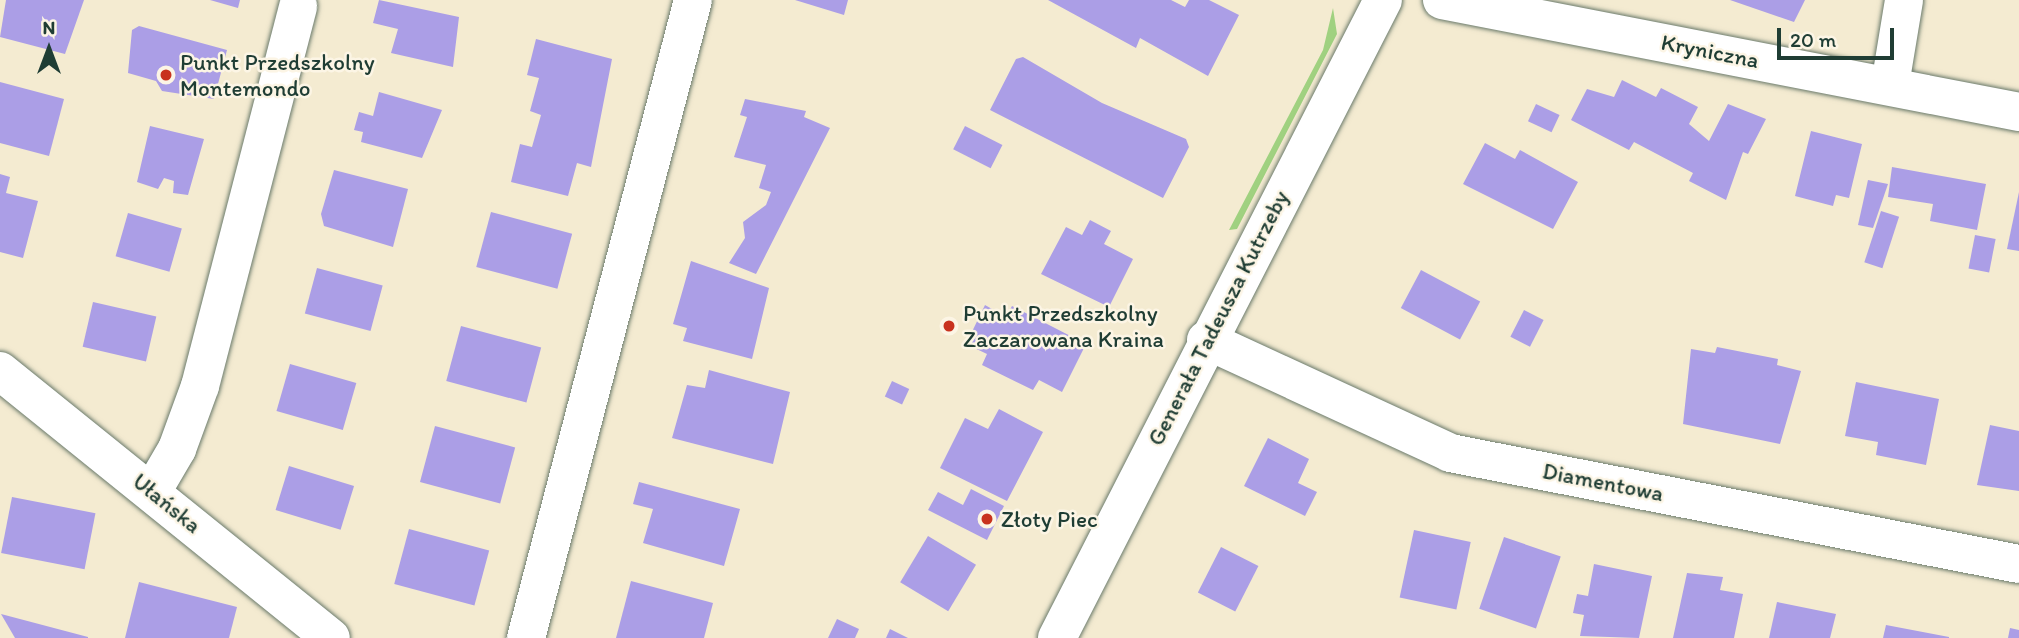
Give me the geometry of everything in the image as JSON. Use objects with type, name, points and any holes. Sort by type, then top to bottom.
[{"type":"street","points":[[526,638],[694,0]]},
{"type":"street","name":"Generała Tadeusza Kutrzeby","points":[[1057,638],[1206,340],[1383,0]]},
{"type":"street","name":"Kryniczna","points":[[1442,0],[2019,112]]},
{"type":"street","points":[[1889,85],[1904,0]]},
{"type":"street","points":[[153,490],[177,449],[200,386],[299,6]]},
{"type":"street","name":"Diamentowa","points":[[1206,340],[1450,453],[2019,564]]},
{"type":"street","name":"Ułańska","points":[[0,371],[153,490],[331,638]]},
{"type":"green space","points":[[1333,8],[1337,34],[1237,229],[1229,230],[1323,50]]},
{"type":"building","points":[[6,0],[84,0],[65,54],[0,37]]},
{"type":"building","points":[[210,0],[240,0],[238,8]]},
{"type":"building","points":[[379,0],[459,17],[453,67],[391,53],[398,29],[373,23]]},
{"type":"building","points":[[795,0],[848,0],[844,15]]},
{"type":"building","points":[[1048,0],[1171,0],[1185,7],[1189,0],[1209,0],[1239,15],[1208,76],[1140,38],[1136,48]]},
{"type":"building","points":[[1730,0],[1805,0],[1794,22]]},
{"type":"building","points":[[139,26],[227,50],[214,99],[162,91],[156,81],[128,73],[132,30]]},
{"type":"building","points":[[536,39],[612,59],[591,167],[577,163],[568,196],[511,182],[520,144],[532,147],[541,115],[530,111],[539,78],[527,75]]},
{"type":"building","points":[[1023,57],[1102,103],[1186,139],[1189,147],[1163,198],[990,110],[1016,59]]},
{"type":"building","points":[[1622,80],[1656,97],[1661,88],[1698,107],[1689,124],[1709,141],[1728,104],[1766,119],[1748,154],[1743,152],[1726,200],[1689,181],[1693,173],[1634,142],[1629,150],[1571,120],[1587,89],[1614,97]]},
{"type":"building","points":[[0,82],[64,99],[49,156],[0,143]]},
{"type":"building","points":[[379,92],[442,110],[422,158],[361,142],[363,132],[354,130],[359,112],[373,116]]},
{"type":"building","points":[[745,99],[806,111],[804,117],[830,128],[756,274],[729,263],[745,238],[743,222],[766,205],[771,192],[759,188],[766,165],[734,157],[747,117],[740,115]]},
{"type":"building","points":[[1536,104],[1560,115],[1552,132],[1528,121]]},
{"type":"building","points":[[150,126],[204,139],[188,195],[173,193],[174,181],[164,178],[158,189],[137,182]]},
{"type":"building","points":[[965,126],[1002,145],[991,168],[953,149]]},
{"type":"building","points":[[1811,131],[1862,144],[1849,198],[1836,195],[1833,206],[1795,196]]},
{"type":"building","points":[[1485,143],[1515,159],[1520,150],[1578,182],[1553,229],[1463,184]]},
{"type":"building","points":[[1892,167],[1986,184],[1977,230],[1930,221],[1933,204],[1888,197]]},
{"type":"building","points":[[334,170],[408,189],[393,247],[324,226],[321,214]]},
{"type":"building","points":[[0,174],[10,177],[6,193],[38,201],[23,258],[0,252]]},
{"type":"building","points":[[1868,180],[1888,184],[1873,228],[1858,225]]},
{"type":"building","points":[[2019,192],[2019,251],[2007,249]]},
{"type":"building","points":[[1881,211],[1899,217],[1882,268],[1864,262]]},
{"type":"building","points":[[491,212],[572,234],[557,289],[476,267]]},
{"type":"building","points":[[128,213],[182,228],[169,272],[116,256]]},
{"type":"building","points":[[1090,220],[1111,231],[1104,244],[1133,259],[1109,307],[1041,274],[1066,227],[1082,235]]},
{"type":"building","points":[[1975,235],[1996,239],[1989,272],[1969,268]]},
{"type":"building","points":[[691,261],[769,288],[752,359],[683,341],[687,328],[673,324]]},
{"type":"building","points":[[317,268],[383,286],[371,331],[305,313]]},
{"type":"building","points":[[1421,270],[1480,301],[1460,339],[1401,308]]},
{"type":"building","points":[[93,302],[156,317],[146,361],[83,347]]},
{"type":"building","points":[[985,305],[1006,317],[1012,306],[1086,344],[1062,392],[1039,380],[1033,390],[982,365],[987,354],[966,344]]},
{"type":"building","points":[[1524,310],[1544,320],[1530,347],[1510,337]]},
{"type":"building","points":[[461,326],[541,347],[526,403],[446,381]]},
{"type":"building","points":[[1717,347],[1778,359],[1777,365],[1801,371],[1780,444],[1683,424],[1691,349],[1715,353]]},
{"type":"building","points":[[290,364],[356,383],[343,430],[276,411]]},
{"type":"building","points":[[709,370],[790,392],[773,464],[672,438],[687,385],[705,388]]},
{"type":"building","points":[[892,381],[909,389],[902,404],[885,396]]},
{"type":"building","points":[[1856,382],[1939,399],[1926,465],[1876,455],[1878,442],[1845,436]]},
{"type":"building","points":[[999,409],[1043,432],[1007,501],[940,468],[965,418],[988,429]]},
{"type":"building","points":[[1990,425],[2019,431],[2019,491],[1977,485]]},
{"type":"building","points":[[435,426],[515,447],[500,504],[420,482]]},
{"type":"building","points":[[1268,438],[1309,459],[1298,483],[1317,492],[1305,516],[1244,486]]},
{"type":"building","points":[[289,466],[354,486],[341,530],[276,510]]},
{"type":"building","points":[[639,482],[740,509],[724,566],[643,543],[653,509],[633,504]]},
{"type":"building","points":[[971,489],[1004,506],[987,540],[928,510],[938,492],[963,505]]},
{"type":"building","points":[[12,497],[95,513],[85,569],[1,553]]},
{"type":"building","points":[[409,529],[489,550],[474,606],[394,584]]},
{"type":"building","points":[[1414,530],[1471,542],[1456,610],[1400,597]]},
{"type":"building","points":[[928,536],[976,565],[948,611],[900,582]]},
{"type":"building","points":[[1504,537],[1561,557],[1536,628],[1479,609]]},
{"type":"building","points":[[1221,547],[1258,566],[1235,612],[1198,592]]},
{"type":"building","points":[[1594,564],[1652,576],[1639,638],[1580,636],[1584,615],[1573,613],[1577,594],[1588,596]]},
{"type":"building","points":[[1687,573],[1723,577],[1720,590],[1743,594],[1734,638],[1673,638]]},
{"type":"building","points":[[631,581],[713,603],[704,638],[616,638]]},
{"type":"building","points":[[139,582],[237,607],[229,638],[125,638]]},
{"type":"building","points":[[1777,602],[1836,614],[1830,638],[1769,638]]},
{"type":"building","points":[[1,614],[88,637],[88,638],[15,638]]},
{"type":"building","points":[[837,619],[859,629],[855,638],[828,638]]},
{"type":"building","points":[[1886,625],[1949,637],[1949,638],[1883,638]]},
{"type":"building","points":[[2010,628],[2019,630],[2019,638],[2008,638]]},
{"type":"building","points":[[890,629],[908,638],[886,638]]},
{"type":"place","name":"Punkt Przedszkolny Montemondo","points":[[166,75]]},
{"type":"place","name":"Punkt Przedszkolny Zaczarowana Kraina","points":[[949,326]]},
{"type":"place","name":"Złoty Piec","points":[[987,519]]}]
